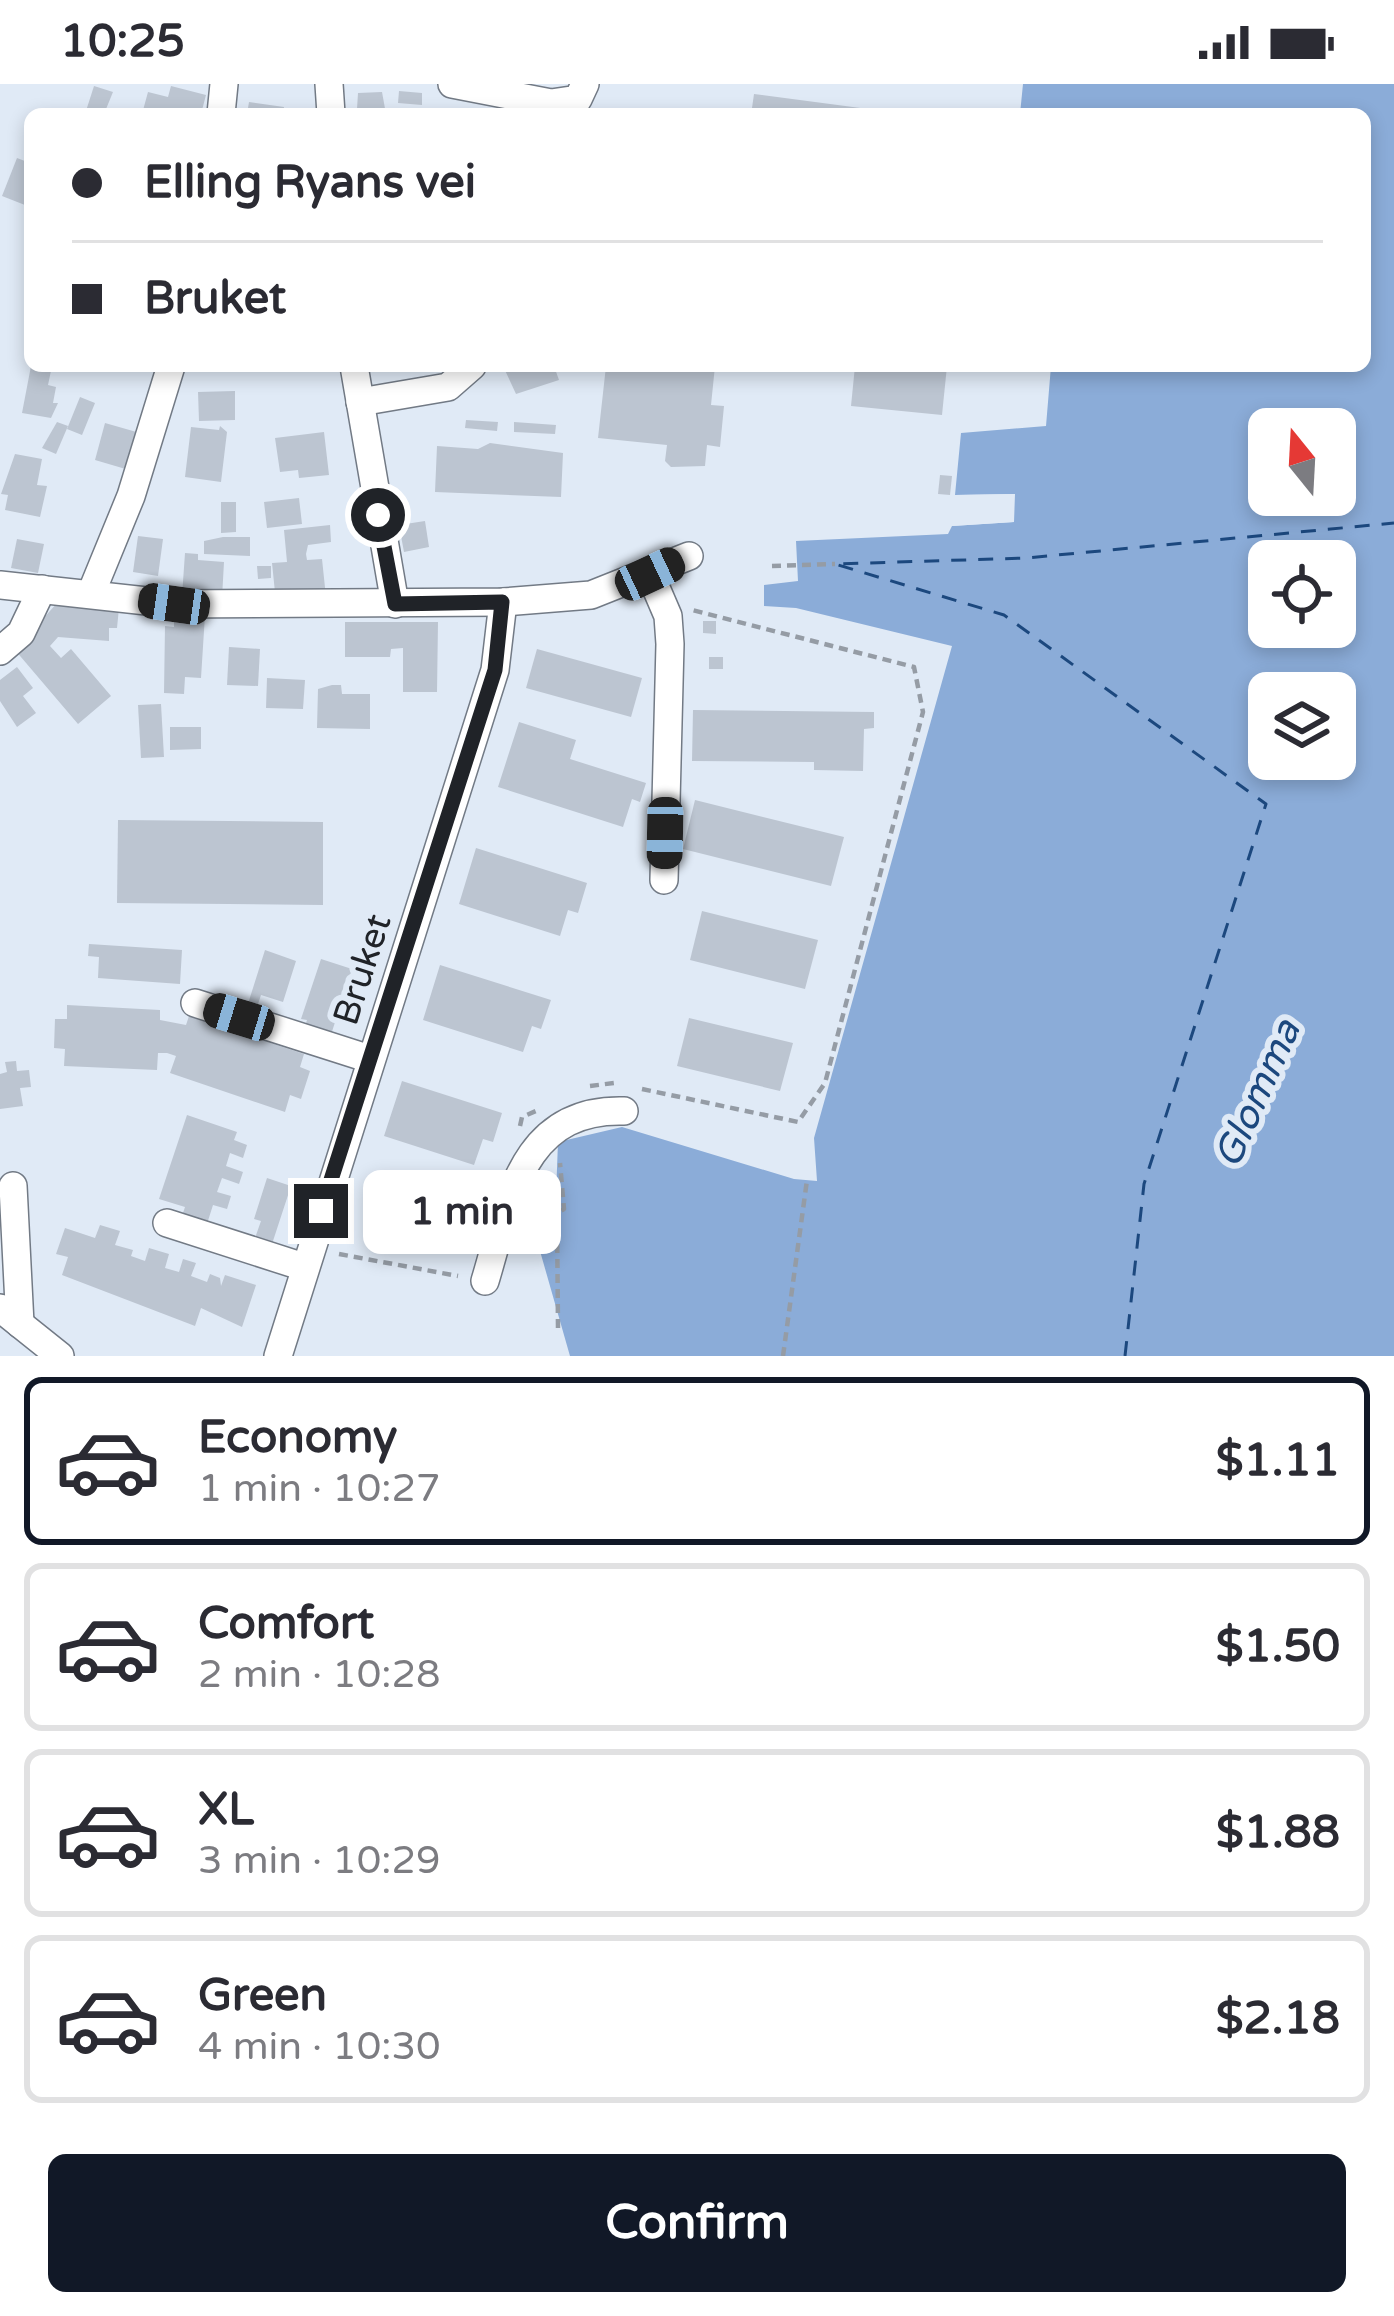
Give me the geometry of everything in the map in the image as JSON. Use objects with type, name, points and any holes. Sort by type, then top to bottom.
[{"type":"street","points":[[452,84],[550,103],[578,99],[585,84]]},
{"type":"street","points":[[92,591],[130,496],[170,372]]},
{"type":"street","points":[[355,372],[395,604]]},
{"type":"street","points":[[360,402],[448,387],[465,372]]},
{"type":"street","points":[[0,585],[92,591],[174,604],[502,602],[591,595],[689,556]]},
{"type":"street","points":[[650,574],[663,604],[670,644],[664,880]]},
{"type":"street","points":[[0,651],[21,633],[42,589]]},
{"type":"street","name":"Bruket","points":[[278,1356],[495,670],[502,602]]},
{"type":"street","points":[[195,1003],[370,1059]]},
{"type":"street","points":[[485,1281],[510,1197],[538,1143],[567,1119],[624,1111]]},
{"type":"street","points":[[13,1186],[10,1316],[60,1356]]},
{"type":"street","points":[[167,1223],[307,1258]]},
{"type":"path","points":[[772,566],[835,564]]},
{"type":"path","points":[[583,1090],[603,1081],[798,1122],[825,1084],[923,712],[914,668],[663,604]]},
{"type":"path","points":[[518,1135],[523,1117],[543,1108]]},
{"type":"path","points":[[557,1163],[564,1162],[564,1209],[556,1213],[558,1328]]},
{"type":"path","points":[[783,1356],[807,1180]]},
{"type":"path","points":[[307,1258],[485,1281]]},
{"type":"water","name":"Glomma","points":[[1023,84],[1394,84],[1394,1356],[570,1356],[536,1237],[556,1195],[558,1142],[622,1127],[794,1179],[817,1181],[814,1138],[952,646],[796,608],[764,606],[764,585],[798,581],[796,541],[948,534],[952,526],[1014,522],[1014,494],[955,495],[961,433],[1046,426],[1050,372],[1371,372],[1371,108],[1021,108]]},
{"type":"pier","points":[[1015,494],[1014,522],[952,526],[953,520],[1009,516],[1009,500],[955,500],[955,495]]},
{"type":"building","points":[[94,86],[113,92],[106,108],[87,108]]},
{"type":"building","points":[[171,86],[206,95],[203,108],[144,108],[148,92],[168,97]]},
{"type":"building","points":[[399,91],[422,93],[422,105],[398,103]]},
{"type":"building","points":[[382,92],[385,108],[357,108],[358,93]]},
{"type":"building","points":[[754,94],[860,108],[752,108]]},
{"type":"building","points":[[249,102],[284,107],[284,108],[248,108]]},
{"type":"building","points":[[17,158],[24,161],[24,205],[2,196]]},
{"type":"building","points":[[30,372],[51,372],[48,385],[56,387],[53,403],[58,403],[51,418],[22,413]]},
{"type":"building","points":[[506,372],[556,372],[559,380],[516,394]]},
{"type":"building","points":[[605,372],[714,372],[711,405],[724,406],[720,447],[707,445],[705,466],[671,467],[665,461],[667,445],[598,438]]},
{"type":"building","points":[[854,372],[946,372],[942,415],[851,406]]},
{"type":"building","points":[[235,391],[235,420],[199,421],[198,392]]},
{"type":"building","points":[[80,397],[95,403],[82,435],[67,429]]},
{"type":"building","points":[[466,420],[498,422],[497,431],[465,428]]},
{"type":"building","points":[[57,422],[68,426],[56,454],[42,448]]},
{"type":"building","points":[[514,422],[556,425],[555,434],[514,432]]},
{"type":"building","points":[[105,423],[140,433],[129,470],[95,460]]},
{"type":"building","points":[[220,426],[227,432],[221,482],[185,477],[191,427],[219,430]]},
{"type":"building","points":[[324,432],[329,475],[299,478],[298,470],[280,472],[275,438]]},
{"type":"building","points":[[490,443],[563,453],[561,497],[435,492],[437,446],[478,449]]},
{"type":"building","points":[[15,454],[42,459],[37,485],[47,486],[40,517],[5,510],[8,495],[1,494]]},
{"type":"building","points":[[940,475],[952,476],[950,495],[938,494]]},
{"type":"building","points":[[299,498],[302,524],[267,528],[264,502]]},
{"type":"building","points":[[221,502],[236,502],[236,532],[221,533]]},
{"type":"building","points":[[425,521],[429,547],[404,552],[399,525]]},
{"type":"building","points":[[330,525],[331,542],[308,545],[306,554],[307,560],[322,559],[326,597],[276,602],[272,563],[287,562],[284,530]]},
{"type":"building","points":[[138,536],[163,539],[158,576],[133,572]]},
{"type":"building","points":[[250,537],[250,556],[204,554],[204,541]]},
{"type":"building","points":[[17,539],[44,544],[38,573],[11,568]]},
{"type":"building","points":[[185,553],[198,554],[198,560],[224,562],[222,598],[182,596]]},
{"type":"building","points":[[257,566],[271,566],[271,578],[258,579]]},
{"type":"building","points":[[58,602],[119,608],[117,628],[109,628],[109,641],[58,637],[50,646],[61,658],[71,649],[111,696],[78,724],[15,650]]},
{"type":"building","points":[[174,614],[205,615],[201,678],[185,677],[184,694],[164,693],[165,626],[174,627]]},
{"type":"building","points":[[703,621],[716,621],[716,634],[703,633]]},
{"type":"building","points":[[345,622],[438,622],[437,692],[403,692],[403,648],[391,649],[390,657],[345,657]]},
{"type":"building","points":[[229,647],[260,649],[258,686],[227,685]]},
{"type":"building","points":[[537,649],[642,678],[631,717],[526,688]]},
{"type":"building","points":[[709,657],[723,657],[723,669],[709,669]]},
{"type":"building","points":[[17,667],[33,688],[23,696],[36,713],[17,727],[0,701],[0,680]]},
{"type":"building","points":[[267,678],[305,680],[303,709],[266,708]]},
{"type":"building","points":[[341,685],[342,694],[370,694],[370,729],[317,728],[318,689]]},
{"type":"building","points":[[161,704],[164,757],[141,758],[138,705]]},
{"type":"building","points":[[693,710],[874,712],[874,728],[864,729],[863,771],[814,770],[814,762],[692,761]]},
{"type":"building","points":[[519,722],[576,740],[570,759],[646,783],[640,802],[632,799],[623,827],[498,787]]},
{"type":"building","points":[[170,727],[201,727],[201,749],[170,750]]},
{"type":"building","points":[[695,800],[844,837],[831,886],[683,849]]},
{"type":"building","points":[[118,820],[323,822],[323,905],[117,903]]},
{"type":"building","points":[[476,848],[587,883],[578,913],[568,910],[560,936],[459,904]]},
{"type":"building","points":[[702,911],[818,940],[805,989],[690,960]]},
{"type":"building","points":[[89,944],[182,950],[180,984],[98,978],[99,957],[88,956]]},
{"type":"building","points":[[265,950],[296,961],[283,1002],[261,995],[255,1013],[246,1010]]},
{"type":"building","points":[[321,959],[352,969],[329,1041],[303,1032],[307,1020],[301,1019]]},
{"type":"building","points":[[440,965],[551,1000],[541,1029],[532,1026],[523,1052],[423,1020]]},
{"type":"building","points":[[67,1005],[160,1010],[160,1020],[186,1025],[189,1016],[304,1054],[300,1067],[310,1071],[301,1099],[290,1095],[285,1112],[170,1073],[176,1056],[167,1053],[158,1053],[157,1070],[64,1066],[65,1049],[54,1048],[55,1019],[67,1019]]},
{"type":"building","points":[[689,1018],[793,1043],[780,1091],[677,1066]]},
{"type":"building","points":[[16,1061],[17,1071],[29,1070],[31,1087],[20,1088],[23,1106],[0,1109],[0,1074],[7,1072],[5,1062]]},
{"type":"building","points":[[402,1081],[502,1113],[493,1142],[483,1139],[474,1165],[384,1136]]},
{"type":"building","points":[[187,1115],[237,1132],[234,1140],[247,1145],[243,1158],[230,1153],[226,1166],[243,1172],[239,1184],[222,1178],[217,1192],[231,1196],[227,1209],[213,1205],[206,1227],[181,1219],[185,1207],[159,1199]]},
{"type":"building","points":[[267,1178],[291,1186],[272,1244],[255,1238],[261,1221],[254,1219]]},
{"type":"building","points":[[452,1187],[470,1193],[464,1210],[446,1204]]},
{"type":"building","points":[[402,1218],[421,1222],[420,1231],[400,1227]]},
{"type":"building","points":[[100,1225],[120,1231],[115,1245],[133,1250],[131,1256],[145,1261],[149,1248],[169,1254],[165,1268],[179,1272],[183,1259],[196,1263],[191,1276],[207,1282],[210,1274],[220,1278],[221,1286],[225,1275],[256,1285],[242,1327],[201,1308],[195,1326],[62,1275],[68,1257],[56,1254],[65,1228],[95,1238]]},
{"type":"ferry route","points":[[1125,1356],[1144,1184],[1266,804],[1004,615],[835,564],[1026,558],[1394,523]]},
{"type":"route","points":[[321,1211],[495,670],[502,602],[395,604],[378,515]]}]
